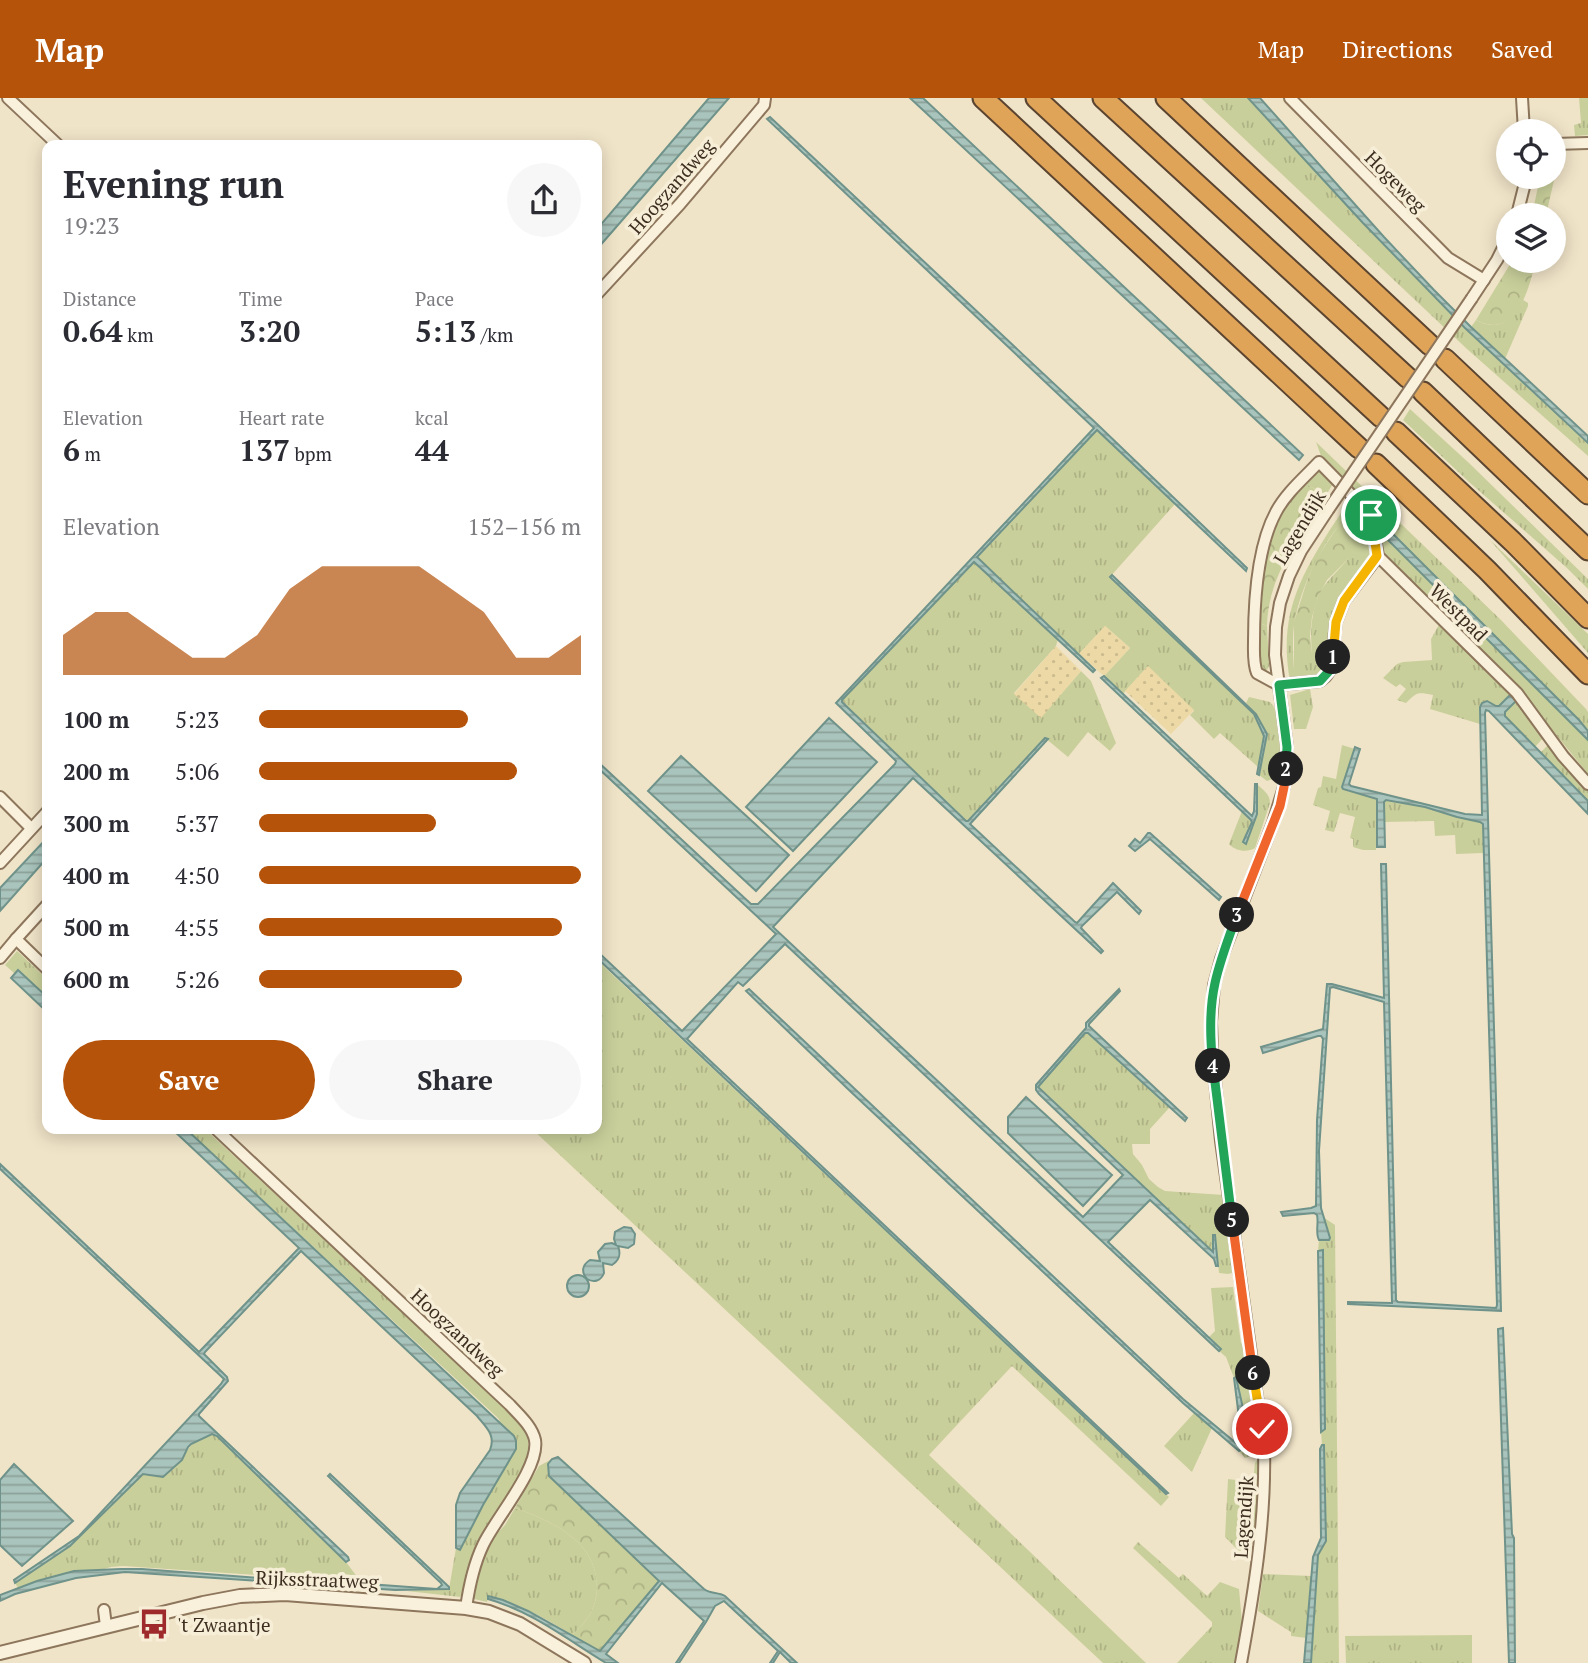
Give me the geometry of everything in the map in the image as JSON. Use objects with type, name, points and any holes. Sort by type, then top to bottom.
[{"type":"highway","points":[[983,98],[1359,448]]},
{"type":"highway","points":[[1036,98],[1381,417]]},
{"type":"highway","points":[[1103,98],[1408,378]]},
{"type":"highway","points":[[1166,98],[1430,345]]},
{"type":"highway","points":[[1445,359],[1588,494]]},
{"type":"highway","points":[[1423,392],[1588,550]]},
{"type":"highway","points":[[1396,432],[1513,542],[1588,618]]},
{"type":"highway","points":[[1376,464],[1487,570],[1588,674]]},
{"type":"street","points":[[8,98],[53,140]]},
{"type":"street","name":"Hoogzandweg","points":[[602,289],[688,194],[764,105],[765,98]]},
{"type":"street","name":"Hogeweg","points":[[1290,98],[1448,258],[1484,280]]},
{"type":"street","points":[[1522,98],[1523,119]]},
{"type":"street","points":[[1566,144],[1588,143]]},
{"type":"street","name":"Lagendijk","points":[[1241,1663],[1256,1574],[1264,1447],[1222,1141],[1211,1022],[1214,985],[1221,959],[1284,787],[1287,747],[1275,654],[1280,603],[1301,551],[1496,259]]},
{"type":"street","points":[[1319,462],[1371,515],[1377,556],[1344,601],[1336,622],[1331,669],[1320,681],[1279,685],[1255,670],[1254,613],[1265,538],[1277,509],[1319,462]]},
{"type":"street","name":"Westpad","points":[[1377,556],[1517,693],[1563,757],[1588,784]]},
{"type":"street","points":[[0,797],[32,828]]},
{"type":"street","points":[[0,863],[42,817]]},
{"type":"street","points":[[0,958],[42,911]]},
{"type":"street","points":[[16,940],[42,964]]},
{"type":"street","name":"Hoogzandweg","points":[[221,1134],[510,1405],[529,1427],[535,1439],[535,1455],[526,1475],[483,1545],[466,1608]]},
{"type":"street","name":"Rijksstraatweg","points":[[0,1653],[203,1603],[264,1594],[285,1594],[489,1612],[520,1625],[584,1663]]},
{"type":"street","points":[[104,1610],[106,1626]]},
{"type":"green space","points":[[1201,98],[1248,98],[1363,223],[1465,328],[1588,443],[1588,456],[1467,349]]},
{"type":"green space","points":[[1579,98],[1588,98],[1588,135],[1575,136],[1574,125],[1581,123]]},
{"type":"green space","points":[[1537,189],[1552,189],[1549,203],[1535,203]]},
{"type":"green space","points":[[1505,273],[1532,273],[1524,298],[1511,318],[1502,324],[1490,325],[1476,320]]},
{"type":"green space","points":[[1523,300],[1528,306],[1505,359],[1471,327],[1476,320],[1492,325],[1504,322],[1514,314]]},
{"type":"green space","points":[[1410,409],[1588,579],[1588,589],[1403,420]]},
{"type":"green space","points":[[1097,430],[1175,504],[1110,577],[1254,714],[1264,736],[1258,767],[1220,733],[1214,739],[1190,715],[1194,711],[1147,667],[1123,694],[1104,676],[1130,648],[1105,626],[1079,654],[977,557]]},
{"type":"green space","points":[[1316,442],[1501,620],[1586,709],[1588,774],[1506,673],[1389,560],[1380,548],[1380,529],[1376,517],[1330,469]]},
{"type":"green space","points":[[1317,469],[1333,484],[1326,495],[1304,483]]},
{"type":"green space","points":[[1304,483],[1326,495],[1279,573],[1267,626],[1257,622],[1257,603],[1271,532],[1281,511]]},
{"type":"green space","points":[[1351,499],[1354,504],[1348,513],[1357,528],[1358,542],[1354,553],[1327,580],[1318,597],[1312,617],[1312,653],[1309,663],[1294,669],[1294,622],[1306,584],[1315,561],[1338,526],[1335,522]]},
{"type":"green space","points":[[1354,504],[1368,519],[1372,548],[1369,562],[1341,602],[1331,662],[1319,677],[1290,681],[1287,636],[1295,597],[1312,560],[1335,522],[1339,525],[1306,582],[1298,607],[1293,631],[1294,669],[1312,652],[1312,624],[1318,597],[1356,546],[1356,527],[1348,513]]},
{"type":"green space","points":[[1489,539],[1588,634],[1588,653]]},
{"type":"green space","points":[[974,561],[1058,639],[1056,646],[1014,693],[1041,717],[1081,671],[1091,681],[1116,743],[1110,751],[1088,732],[1068,757],[1045,738],[966,821],[841,700]]},
{"type":"green space","points":[[1257,622],[1267,626],[1269,666],[1266,672],[1260,671]]},
{"type":"green space","points":[[1440,623],[1510,692],[1499,706],[1480,707],[1480,724],[1430,709],[1433,695],[1418,694],[1406,703],[1397,700],[1406,689],[1400,684],[1396,687],[1383,678],[1397,664],[1432,660],[1431,639]]},
{"type":"green space","points":[[1310,689],[1313,707],[1306,729],[1294,729],[1290,695]]},
{"type":"green space","points":[[1249,697],[1270,702],[1280,727],[1281,762],[1275,778],[1267,781],[1259,775],[1265,736],[1260,721],[1246,703]]},
{"type":"green space","points":[[1516,701],[1544,737],[1535,747],[1505,716]]},
{"type":"green space","points":[[1549,744],[1588,785],[1588,801],[1541,752]]},
{"type":"green space","points":[[1342,745],[1355,749],[1343,789],[1377,799],[1376,850],[1353,847],[1353,839],[1350,838],[1355,817],[1340,813],[1334,832],[1325,830],[1330,811],[1313,805],[1323,776],[1336,779]]},
{"type":"green space","points":[[1257,784],[1270,803],[1255,848],[1238,850],[1229,844],[1242,811],[1252,822],[1243,842],[1257,814]]},
{"type":"green space","points":[[1386,800],[1481,822],[1484,853],[1456,854],[1455,835],[1435,836],[1434,821],[1384,822]]},
{"type":"green space","points":[[17,951],[42,974],[42,992],[19,970],[15,974],[5,965]]},
{"type":"green space","points":[[602,965],[1169,1497],[1161,1506],[1012,1366],[929,1455],[1146,1663],[1103,1663],[537,1134],[602,1134]]},
{"type":"green space","points":[[1085,1033],[1090,1033],[1170,1107],[1150,1129],[1150,1144],[1132,1144],[1133,1154],[1149,1179],[1165,1191],[1224,1195],[1232,1273],[1219,1273],[1215,1235],[1213,1253],[1038,1087]]},
{"type":"green space","points":[[191,1134],[210,1134],[507,1409],[526,1434],[529,1447],[526,1465],[460,1597],[407,1591],[449,1589],[456,1548],[460,1549],[516,1449],[498,1418]]},
{"type":"green space","points":[[1323,1217],[1335,1225],[1339,1663],[1311,1663],[1318,1555],[1325,1544],[1324,1445],[1321,1432],[1325,1429],[1323,1251],[1318,1251],[1319,1240],[1329,1240],[1330,1237]]},
{"type":"green space","points":[[1233,1287],[1241,1343],[1245,1344],[1260,1443],[1251,1456],[1245,1458],[1239,1451],[1246,1443],[1243,1408],[1236,1378],[1226,1357],[1219,1351],[1221,1348],[1209,1337],[1215,1331],[1211,1288]]},
{"type":"green space","points":[[1194,1413],[1212,1428],[1192,1472],[1164,1446]]},
{"type":"green space","points":[[212,1434],[346,1562],[361,1582],[123,1566],[111,1567],[21,1593],[15,1583],[70,1546],[143,1473],[166,1475],[192,1444]]},
{"type":"green space","points":[[1260,1458],[1255,1528],[1241,1553],[1225,1537],[1228,1479],[1253,1482],[1255,1463]]},
{"type":"green space","points":[[552,1459],[548,1464],[549,1476],[659,1580],[600,1651],[572,1635],[582,1626],[595,1603],[597,1589],[590,1558],[582,1546],[558,1527],[515,1508],[539,1466]]},
{"type":"green space","points":[[515,1508],[558,1527],[582,1546],[590,1558],[597,1589],[595,1603],[582,1626],[572,1635],[511,1603],[489,1596],[487,1602],[474,1599],[484,1552]]},
{"type":"green space","points":[[1138,1542],[1179,1578],[1183,1574],[1207,1596],[1220,1582],[1239,1589],[1242,1622],[1236,1663],[1177,1663],[1212,1626],[1212,1622],[1133,1548]]},
{"type":"green space","points":[[1263,1574],[1311,1576],[1306,1638],[1291,1636],[1291,1632],[1258,1611]]},
{"type":"green space","points":[[1472,1635],[1472,1663],[1346,1663],[1345,1636]]},
{"type":"sand","points":[[1105,626],[1130,648],[1104,676],[1079,654]]},
{"type":"sand","points":[[1056,646],[1081,671],[1041,718],[1014,694]]},
{"type":"sand","points":[[1148,666],[1194,710],[1171,734],[1125,691]]},
{"type":"water","points":[[709,98],[729,98],[602,243],[602,223]]},
{"type":"water","points":[[910,98],[923,98],[1303,455],[1299,460]]},
{"type":"water","points":[[1248,98],[1260,98],[1434,290],[1588,436],[1588,443],[1465,328],[1363,223]]},
{"type":"water","points":[[770,117],[1247,568],[1246,571],[1097,430],[977,557],[1095,670],[1093,672],[974,562],[842,700],[966,821],[1045,738],[1048,739],[970,824],[1077,923],[1113,883],[1141,911],[1139,914],[1117,892],[1082,926],[1103,951],[1101,953],[913,778],[773,927],[1083,1217],[1123,1175],[1039,1094],[1036,1085],[1086,1028],[1086,1023],[1119,989],[1089,1026],[1187,1118],[1185,1121],[1088,1033],[1085,1033],[1038,1087],[1213,1252],[1215,1235],[1218,1266],[1214,1259],[1150,1200],[1108,1242],[1221,1349],[1219,1351],[785,944],[743,986],[738,982],[687,1039],[1168,1493],[1166,1494],[602,963],[602,956],[682,1031],[776,934],[602,772],[602,766],[751,904],[758,904],[895,764],[896,761],[836,703],[1094,428],[767,119]]},
{"type":"water","points":[[1389,530],[1579,720],[1588,731],[1588,740],[1384,536]]},
{"type":"water","points":[[1112,575],[1256,714],[1267,734],[1259,775],[1257,774],[1264,736],[1254,714],[1110,577]]},
{"type":"water","points":[[1104,676],[1252,816],[1257,784],[1257,814],[1246,844],[1243,842],[1252,822],[1250,819],[1101,678]]},
{"type":"water","points":[[1510,695],[1516,701],[1505,712],[1505,716],[1588,801],[1588,814],[1486,710],[1501,1311],[1348,1304],[1392,1303],[1384,1002],[1330,988],[1319,1151],[1321,1208],[1329,1240],[1319,1240],[1317,1215],[1314,1213],[1283,1216],[1281,1212],[1316,1206],[1317,1120],[1323,1039],[1318,1036],[1263,1053],[1261,1047],[1323,1029],[1327,984],[1384,998],[1381,864],[1386,864],[1396,1300],[1496,1308],[1483,824],[1425,807],[1386,800],[1385,847],[1377,847],[1377,799],[1342,787],[1355,747],[1360,749],[1349,784],[1351,786],[1465,814],[1482,815],[1480,707],[1487,701],[1499,706]]},
{"type":"water","points":[[829,718],[877,762],[793,851],[746,807]]},
{"type":"water","points":[[681,756],[789,855],[756,891],[648,791]]},
{"type":"water","points":[[1148,833],[1221,897],[1219,900],[1150,839],[1135,851],[1129,846],[1135,839],[1140,843]]},
{"type":"water","points":[[42,843],[42,864],[0,911],[0,888]]},
{"type":"water","points":[[18,970],[42,992],[42,1007],[11,978]]},
{"type":"water","points":[[749,989],[1183,1399],[1240,1444],[1242,1441],[1236,1377],[1245,1422],[1244,1448],[1239,1451],[1183,1403],[850,1091],[746,991]]},
{"type":"water","points":[[1026,1097],[1112,1175],[1083,1206],[1008,1133],[1008,1117]]},
{"type":"water","points":[[177,1134],[191,1134],[514,1436],[516,1449],[460,1550],[456,1548],[456,1505],[460,1493],[490,1450],[492,1440],[489,1432],[477,1416],[301,1251],[205,1352],[228,1381],[199,1416],[349,1560],[346,1562],[212,1434],[191,1444],[182,1460],[163,1477],[143,1474],[70,1546],[15,1583],[14,1580],[79,1536],[224,1379],[0,1169],[0,1164],[199,1352],[299,1248]]},
{"type":"water","points":[[624,1227],[631,1228],[635,1234],[634,1244],[628,1248],[618,1246],[618,1259],[612,1265],[603,1263],[604,1273],[601,1278],[595,1281],[587,1279],[583,1271],[585,1264],[590,1260],[600,1261],[598,1252],[605,1244],[616,1245],[615,1232]]},
{"type":"water","points":[[1323,1250],[1325,1429],[1321,1432],[1318,1251]]},
{"type":"water","points":[[578,1275],[586,1278],[589,1286],[586,1294],[578,1297],[570,1294],[567,1286],[570,1278]]},
{"type":"water","points":[[1503,1328],[1514,1538],[1515,1663],[1509,1663],[1498,1329]]},
{"type":"water","points":[[1322,1445],[1326,1541],[1318,1555],[1311,1663],[1304,1663],[1313,1557],[1321,1538]]},
{"type":"water","points":[[558,1457],[704,1589],[725,1596],[797,1663],[791,1663],[780,1652],[773,1663],[770,1663],[778,1651],[724,1601],[715,1606],[679,1663],[676,1663],[704,1621],[662,1583],[606,1654],[618,1663],[606,1663],[534,1618],[488,1599],[488,1596],[503,1600],[528,1611],[600,1651],[659,1581],[549,1476],[548,1464]]},
{"type":"water","points":[[14,1464],[73,1521],[22,1566],[0,1545],[0,1480]]},
{"type":"water","points":[[330,1474],[449,1589],[395,1590],[125,1572],[76,1578],[15,1594],[0,1601],[0,1595],[74,1571],[121,1569],[437,1589],[442,1585],[328,1476]]},
{"type":"place","name":"'t Zwaantje","points":[[154,1624]]},
{"type":"route","points":[[1262,1429],[1240,1282],[1212,1051],[1214,985],[1225,947],[1280,806],[1287,747],[1279,685],[1320,681],[1331,669],[1336,622],[1344,601],[1377,556],[1371,515]]}]
